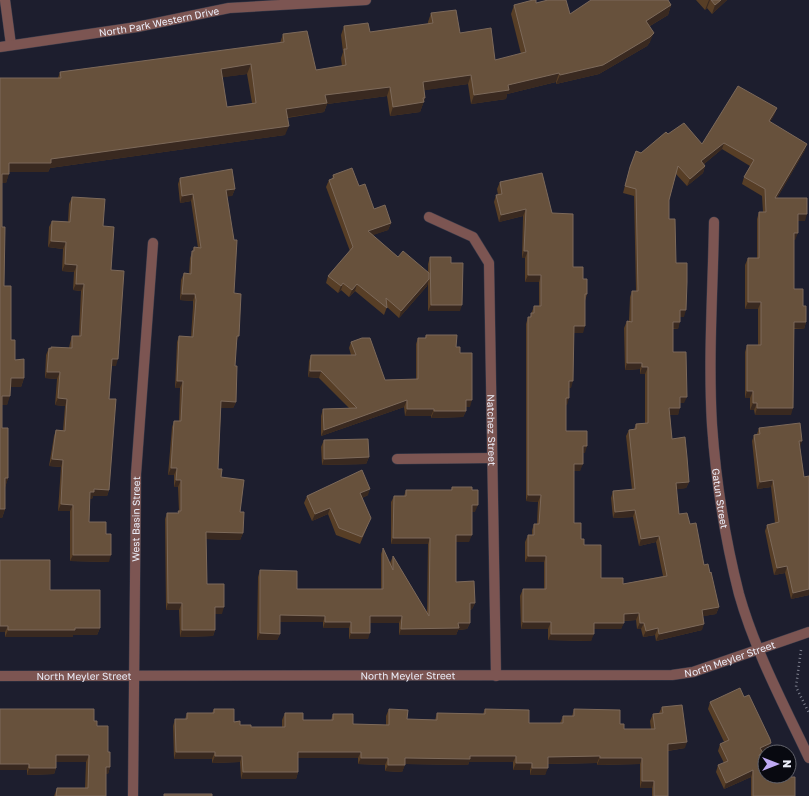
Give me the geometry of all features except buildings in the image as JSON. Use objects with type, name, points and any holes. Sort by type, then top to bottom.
[{"type":"street","points":[[5,0],[11,45]]},
{"type":"street","name":"North Park Western Drive","points":[[0,47],[137,27],[228,4],[366,0]]},
{"type":"street","name":"Natchez Street","points":[[429,216],[473,237],[489,263],[496,676]]},
{"type":"street","name":"Gatun Street","points":[[714,222],[711,357],[712,424],[718,485],[728,542],[740,595],[758,649],[809,758]]},
{"type":"street","name":"West Basin Street","points":[[133,796],[136,474],[153,243]]},
{"type":"street","points":[[397,459],[492,458]]},
{"type":"street","name":"North Meyler Street","points":[[0,676],[672,675],[693,672],[809,632]]},
{"type":"path","points":[[805,650],[800,651],[796,687],[809,713]]}]
